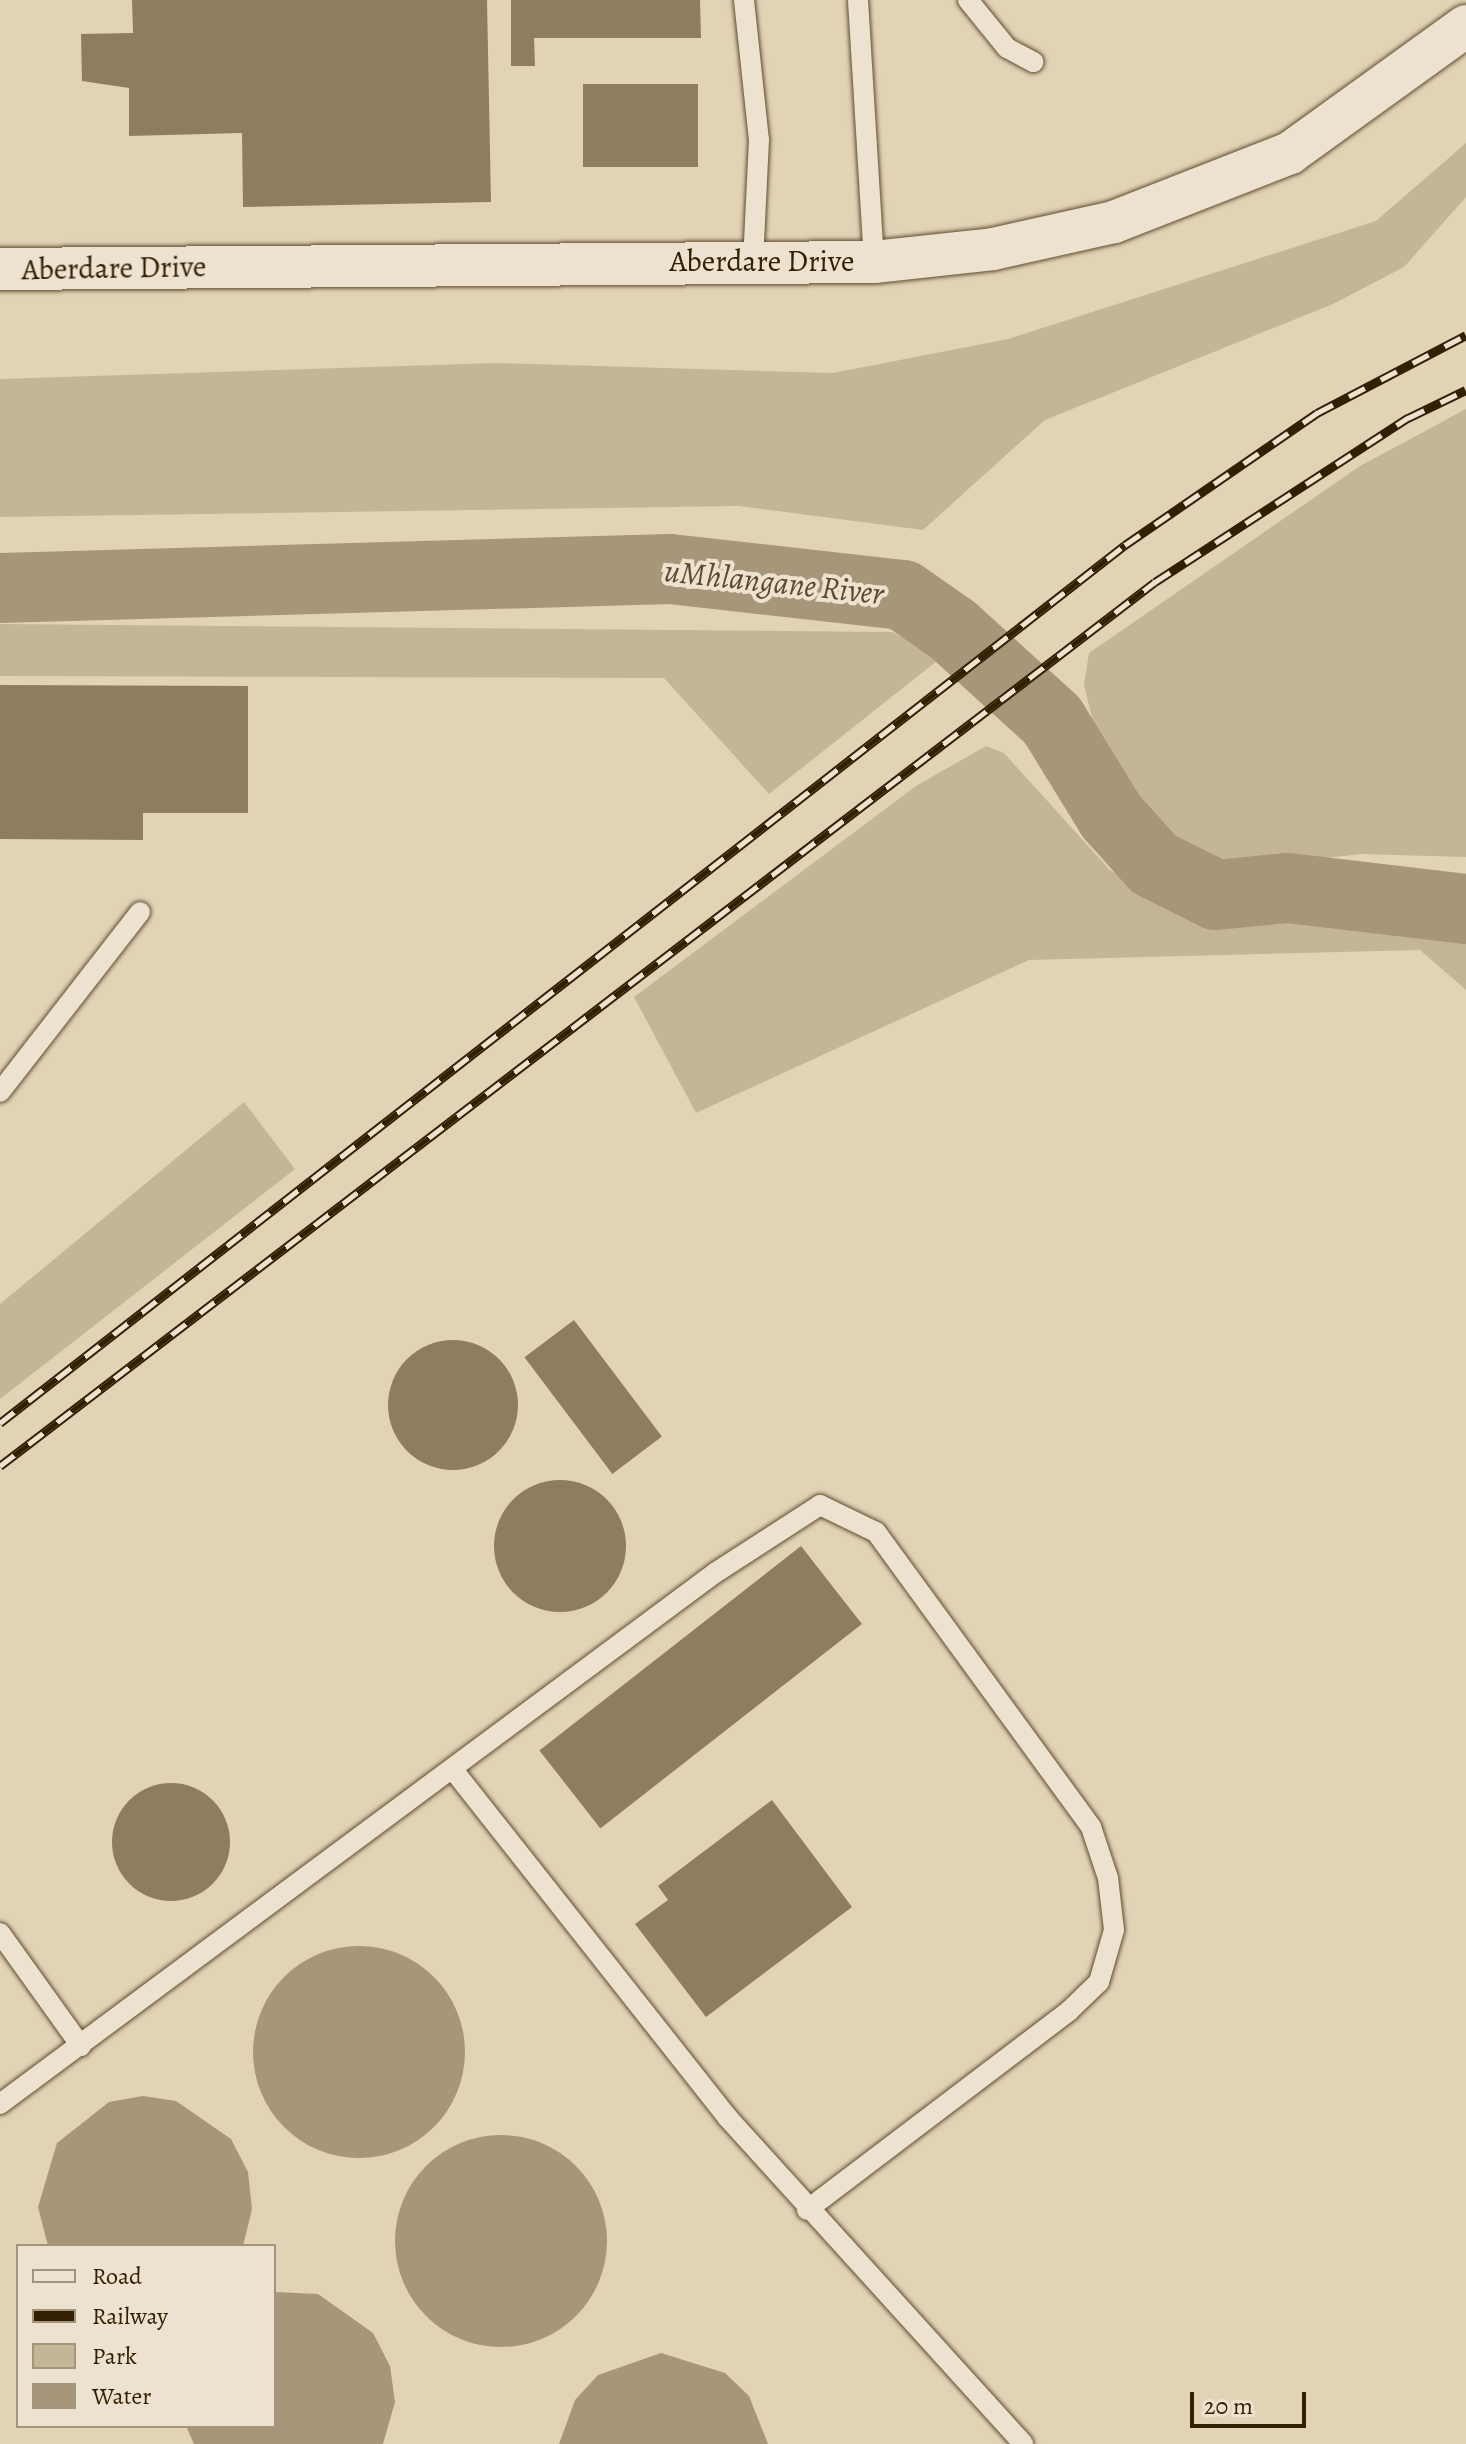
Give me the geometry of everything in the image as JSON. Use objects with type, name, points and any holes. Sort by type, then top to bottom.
[{"type":"street","name":"Aberdare Drive","points":[[0,269],[874,262],[993,249],[1114,222],[1290,153],[1466,26]]},
{"type":"lane","points":[[744,0],[759,140],[753,261]]},
{"type":"lane","points":[[858,0],[874,262]]},
{"type":"lane","points":[[968,0],[1007,48],[1033,62]]},
{"type":"lane","points":[[0,1092],[140,912]]},
{"type":"lane","points":[[0,2104],[806,1509],[842,1510],[876,1532],[901,1561],[1091,1827],[1108,1878],[1110,1958],[1099,1982],[1069,2011],[807,2210]]},
{"type":"lane","points":[[454,1771],[807,2210],[1023,2444]]},
{"type":"lane","points":[[0,1933],[81,2046]]},
{"type":"green space","points":[[1466,143],[1466,197],[1404,267],[1333,304],[1045,420],[923,530],[738,506],[0,517],[0,379],[496,363],[833,373],[1008,339],[1376,221]]},
{"type":"green space","points":[[1466,409],[1466,857],[1361,854],[1239,868],[1210,864],[1163,832],[1102,758],[1084,685],[1089,653],[1360,466]]},
{"type":"green space","points":[[0,624],[892,632],[942,657],[769,794],[664,678],[0,676]]},
{"type":"green space","points":[[986,746],[1004,753],[1109,869],[1183,917],[1250,927],[1373,905],[1466,914],[1466,990],[1420,950],[1029,960],[696,1113],[634,997],[916,786]]},
{"type":"green space","points":[[244,1102],[295,1169],[0,1399],[0,1304]]},
{"type":"water","points":[[359,1946],[400,1954],[434,1977],[457,2011],[465,2052],[457,2093],[434,2127],[400,2150],[359,2158],[318,2150],[284,2127],[261,2093],[253,2052],[261,2011],[284,1977],[318,1954]]},
{"type":"water","points":[[143,2096],[176,2101],[231,2139],[248,2172],[252,2209],[243,2244],[47,2244],[38,2207],[57,2143],[109,2102]]},
{"type":"water","points":[[501,2135],[542,2143],[576,2166],[599,2200],[607,2241],[599,2282],[576,2316],[542,2339],[501,2347],[460,2339],[426,2316],[403,2282],[395,2241],[403,2200],[426,2166],[460,2143]]},
{"type":"water","points":[[276,2292],[318,2294],[373,2333],[390,2366],[395,2402],[383,2444],[194,2444],[187,2428],[276,2428]]},
{"type":"water","points":[[661,2353],[725,2373],[749,2396],[768,2444],[559,2444],[575,2400],[598,2375]]},
{"type":"building","points":[[132,0],[487,0],[491,202],[243,207],[242,133],[129,136],[129,88],[82,81],[81,34],[133,33]]},
{"type":"building","points":[[511,0],[700,0],[701,38],[534,38],[535,66],[511,66]]},
{"type":"building","points":[[583,84],[698,84],[698,167],[583,167]]},
{"type":"building","points":[[0,685],[248,686],[248,813],[143,813],[143,840],[0,839]]},
{"type":"building","points":[[574,1320],[662,1437],[612,1474],[524,1357]]},
{"type":"building","points":[[453,1340],[478,1345],[499,1359],[513,1380],[518,1405],[513,1430],[499,1451],[478,1465],[453,1470],[428,1465],[407,1451],[393,1430],[388,1405],[393,1380],[407,1359],[428,1345]]},
{"type":"building","points":[[560,1480],[585,1485],[607,1499],[621,1521],[626,1546],[621,1571],[607,1593],[585,1607],[560,1612],[535,1607],[513,1593],[499,1571],[494,1546],[499,1521],[513,1499],[535,1485]]},
{"type":"building","points":[[801,1546],[862,1624],[600,1828],[539,1750]]},
{"type":"building","points":[[171,1783],[194,1787],[213,1800],[226,1819],[230,1842],[226,1865],[213,1884],[194,1897],[171,1901],[148,1897],[129,1884],[116,1865],[112,1842],[116,1819],[129,1800],[148,1787]]},
{"type":"building","points":[[772,1800],[852,1907],[706,2017],[635,1924],[668,1900],[658,1886]]},
{"type":"waterway","name":"uMhlangane River","points":[[0,588],[670,569],[903,595],[953,630],[1052,720],[1111,816],[1154,864],[1216,895],[1288,888],[1466,909]]},
{"type":"railway","points":[[0,1423],[1125,545],[1317,413],[1466,335]]},
{"type":"railway","points":[[0,1466],[1155,582],[1408,418],[1466,390]]}]
